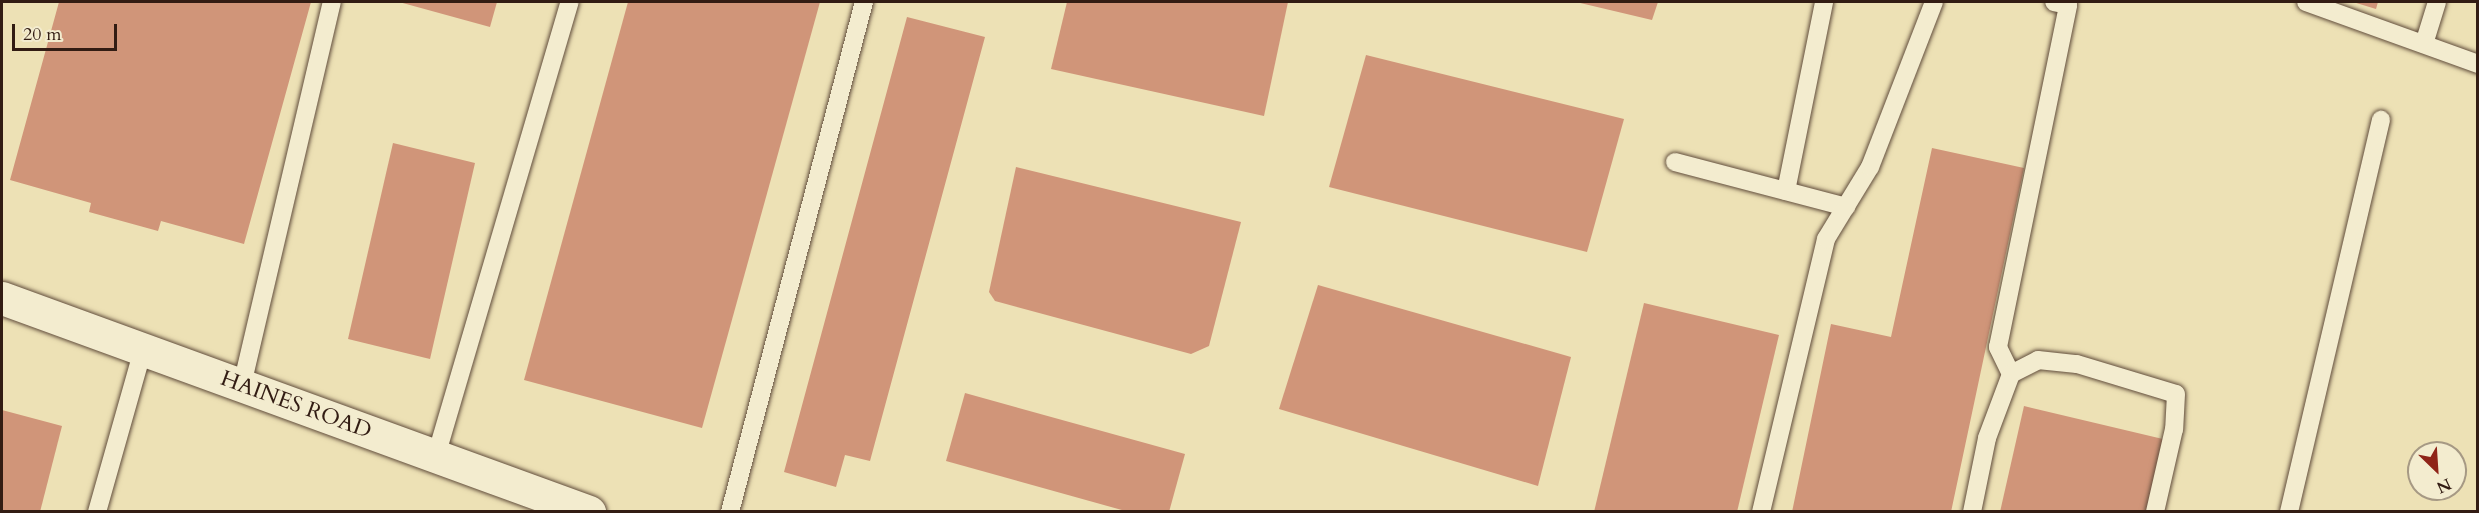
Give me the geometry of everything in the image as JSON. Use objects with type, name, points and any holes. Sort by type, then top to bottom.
[{"type":"street","name":"HAINES ROAD","points":[[2,298],[590,512]]},
{"type":"lane","points":[[242,385],[332,2]]},
{"type":"lane","points":[[436,456],[570,2]]},
{"type":"lane","points":[[730,512],[864,2]]},
{"type":"lane","points":[[1786,191],[1824,2]]},
{"type":"lane","points":[[1761,512],[1826,239],[1870,167],[1934,2]]},
{"type":"lane","points":[[2011,374],[1998,347],[2068,5],[2054,2]]},
{"type":"lane","points":[[2306,2],[2478,64]]},
{"type":"lane","points":[[2424,44],[2437,2]]},
{"type":"lane","points":[[2289,512],[2381,120]]},
{"type":"lane","points":[[1675,162],[1846,207]]},
{"type":"lane","points":[[97,512],[143,350]]},
{"type":"lane","points":[[1972,512],[1987,438],[2011,374],[2038,360],[2077,364],[2176,394],[2174,429],[2155,512]]},
{"type":"building","points":[[59,2],[311,2],[244,244],[161,221],[158,231],[89,212],[91,203],[10,180]]},
{"type":"building","points":[[399,2],[497,2],[490,27]]},
{"type":"building","points":[[628,2],[820,2],[702,428],[524,380]]},
{"type":"building","points":[[1067,2],[1288,2],[1264,116],[1051,69]]},
{"type":"building","points":[[1576,2],[1658,2],[1652,20]]},
{"type":"building","points":[[2353,2],[2378,2],[2376,9]]},
{"type":"building","points":[[907,17],[985,37],[870,461],[845,455],[836,487],[784,472]]},
{"type":"building","points":[[1366,55],[1624,119],[1587,252],[1329,187]]},
{"type":"building","points":[[393,143],[475,163],[430,359],[348,339]]},
{"type":"building","points":[[1932,148],[2024,168],[1951,512],[1792,512],[1831,324],[1891,337]]},
{"type":"building","points":[[1016,167],[1241,222],[1209,346],[1191,354],[995,301],[989,292]]},
{"type":"building","points":[[1318,285],[1571,357],[1538,486],[1279,409]]},
{"type":"building","points":[[1644,303],[1779,335],[1737,512],[1594,512]]},
{"type":"building","points":[[965,393],[1185,454],[1169,512],[1129,512],[946,461]]},
{"type":"building","points":[[2024,406],[2167,440],[2150,512],[2000,512]]},
{"type":"building","points":[[2,410],[62,426],[40,512],[2,512]]}]
